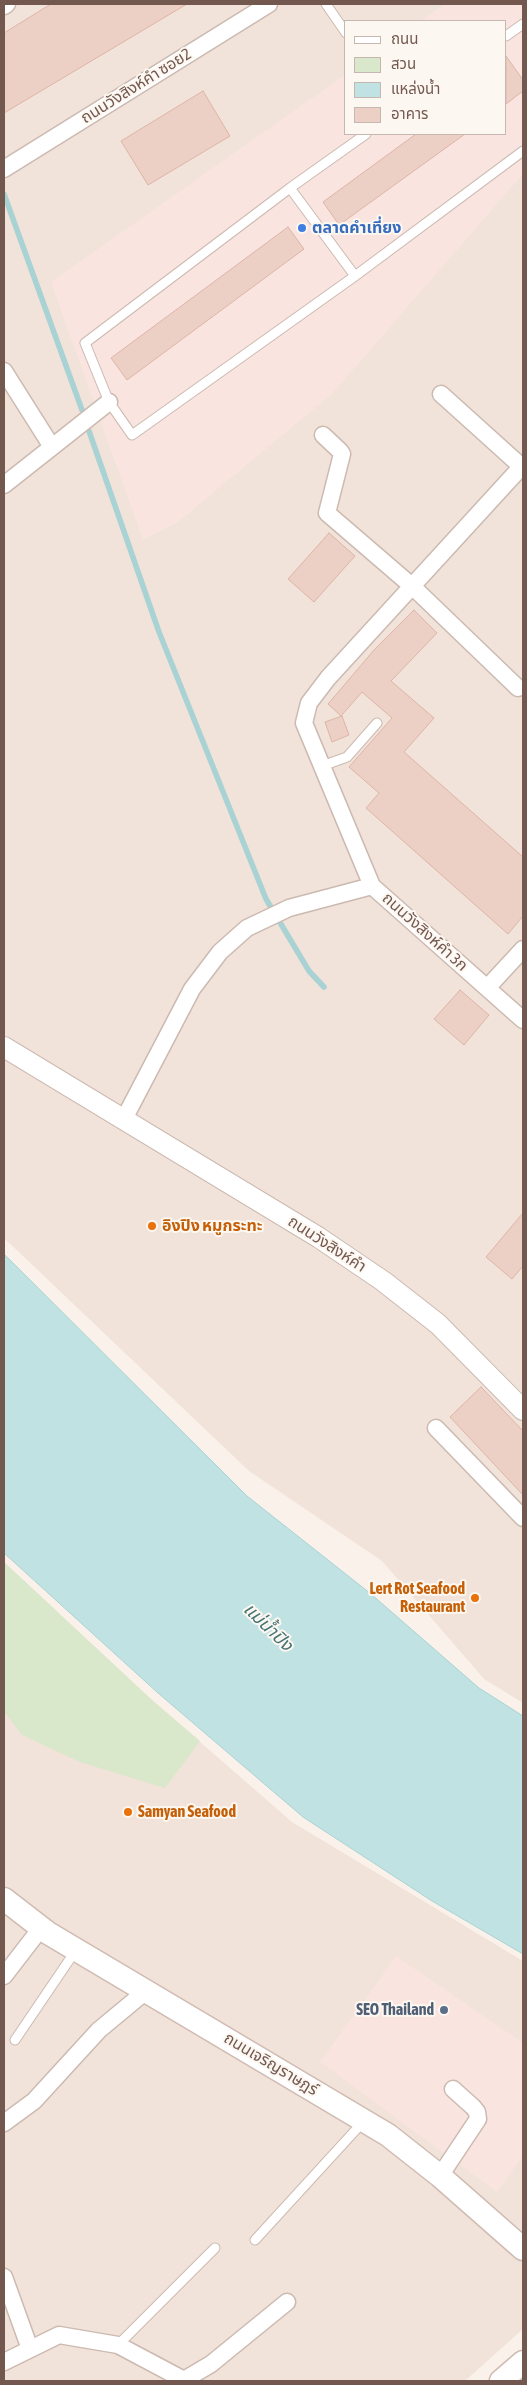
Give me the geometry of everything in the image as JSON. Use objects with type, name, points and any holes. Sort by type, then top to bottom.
[{"type":"main road","name":"ถนนเจริญราษฎร์","points":[[4,1899],[41,1928],[76,1950],[388,2135],[440,2176],[523,2249]]},
{"type":"main road","points":[[501,2381],[523,2362]]},
{"type":"street","name":"ถนนวังสิงห์คำ ซอย2","points":[[4,169],[268,4]]},
{"type":"street","points":[[4,371],[52,446]]},
{"type":"street","points":[[372,886],[304,723],[309,703],[328,678],[522,466],[441,394]]},
{"type":"street","points":[[4,485],[109,402]]},
{"type":"street","points":[[323,435],[342,454],[327,513],[413,586],[518,688]]},
{"type":"street","name":"ถนนวังสิงห์คำ 3ก","points":[[124,1119],[192,989],[220,952],[247,928],[289,908],[372,886],[523,1020]]},
{"type":"street","points":[[487,988],[523,949]]},
{"type":"street","name":"ถนนวังสิงห์คำ","points":[[4,1047],[318,1237],[383,1281],[438,1324],[523,1410]]},
{"type":"street","points":[[436,1428],[523,1518]]},
{"type":"street","points":[[4,1976],[41,1928]]},
{"type":"street","points":[[4,2122],[34,2100],[94,2035],[146,1991]]},
{"type":"street","points":[[440,2176],[478,2119],[474,2107],[453,2089]]},
{"type":"street","points":[[4,2276],[30,2349]]},
{"type":"street","points":[[4,2362],[59,2335],[118,2344],[184,2380],[211,2364],[287,2302]]},
{"type":"lane","points":[[326,4],[344,30]]},
{"type":"lane","points":[[507,35],[523,24]]},
{"type":"lane","points":[[365,135],[290,188],[85,343],[109,402],[132,435],[355,276],[523,151]]},
{"type":"lane","points":[[290,188],[355,276]]},
{"type":"lane","points":[[322,766],[347,757],[377,723]]},
{"type":"lane","points":[[15,2040],[76,1950]]},
{"type":"lane","points":[[255,2240],[364,2121]]},
{"type":"lane","points":[[118,2344],[215,2248]]},
{"type":"shaded area","points":[[4,4],[523,4],[523,1703],[484,1679],[382,1561],[249,1471],[4,1238]]},
{"type":"shaded area","name":"ตลาดคำเที่ยง","points":[[445,4],[523,4],[523,174],[332,394],[178,522],[143,540],[51,282],[344,75],[344,135],[507,135],[507,20],[421,20]]},
{"type":"shaded area","points":[[4,1562],[152,1700],[292,1822],[523,1961],[523,2329],[465,2381],[4,2381]]},
{"type":"shaded area","points":[[396,1956],[523,2043],[523,2156],[497,2192],[320,2062]]},
{"type":"green space","points":[[4,1562],[152,1700],[200,1741],[165,1788],[80,1762],[22,1735],[4,1711]]},
{"type":"water","name":"แม่น้ำปิง","points":[[4,1254],[247,1496],[371,1594],[479,1688],[523,1716],[523,1954],[432,1901],[303,1817],[158,1693],[4,1553]]},
{"type":"building","points":[[51,4],[187,4],[4,113],[4,33]]},
{"type":"building","points":[[507,57],[523,80],[523,91],[507,103]]},
{"type":"building","points":[[203,91],[230,136],[148,185],[121,141]]},
{"type":"building","points":[[415,135],[464,135],[339,225],[323,202]]},
{"type":"building","points":[[288,227],[304,249],[127,380],[111,358]]},
{"type":"building","points":[[329,533],[355,556],[314,602],[288,579]]},
{"type":"building","points":[[414,610],[437,633],[391,681],[434,718],[404,752],[523,857],[523,916],[508,934],[366,808],[379,793],[349,767],[392,718],[362,692],[341,716],[328,704],[374,650]]},
{"type":"building","points":[[342,716],[349,735],[332,742],[325,722]]},
{"type":"building","points":[[460,990],[489,1015],[464,1045],[434,1019]]},
{"type":"building","points":[[523,1213],[523,1266],[512,1279],[486,1257]]},
{"type":"building","points":[[481,1387],[523,1431],[523,1495],[450,1417]]},
{"type":"waterway","points":[[4,194],[82,410]]},
{"type":"waterway","points":[[89,431],[159,632],[266,899],[309,971],[324,987]]},
{"type":"place","name":"ตลาดคำเที่ยง","points":[[302,228]]},
{"type":"place","name":"อิงปิง หมูกระทะ","points":[[152,1226]]},
{"type":"place","name":"Lert Rot Seafood Restaurant","points":[[475,1598]]},
{"type":"place","name":"Samyan Seafood","points":[[128,1812]]},
{"type":"place","name":"SEO Thailand","points":[[444,2010]]}]
